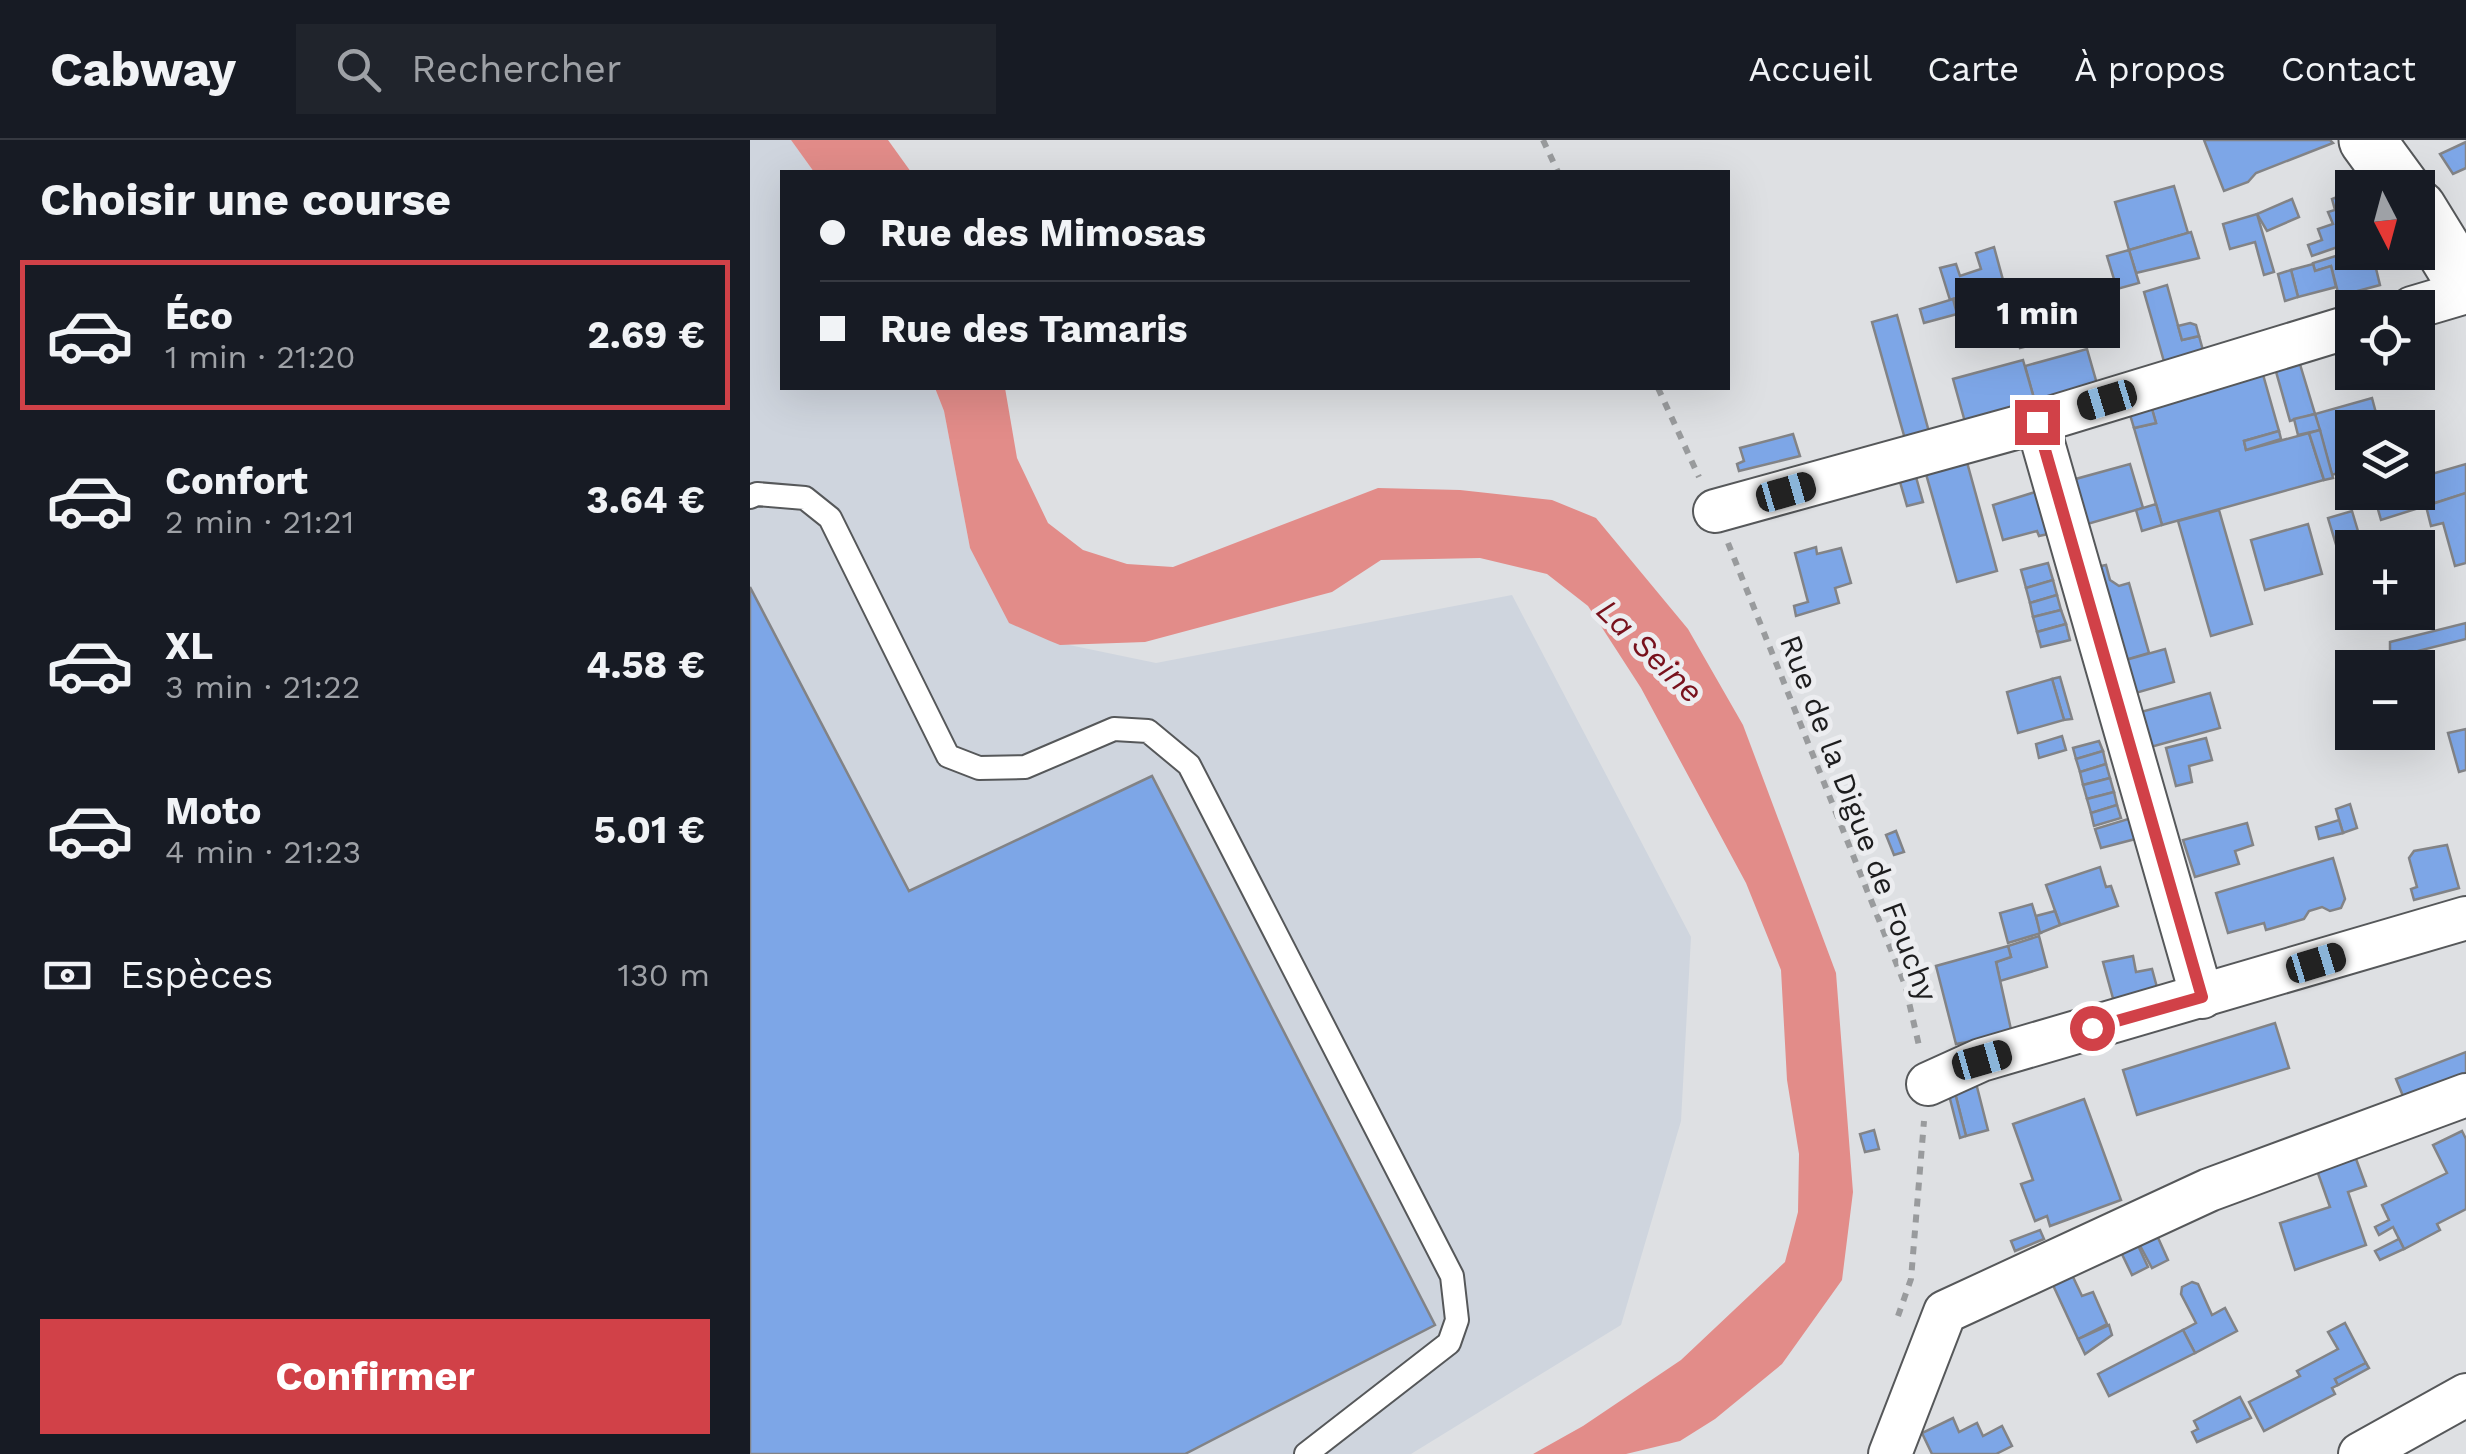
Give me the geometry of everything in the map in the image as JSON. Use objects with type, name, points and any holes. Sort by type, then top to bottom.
[{"type":"street","points":[[2367,140],[2389,170]]},
{"type":"street","points":[[2435,237],[2466,289],[2435,300]]},
{"type":"street","points":[[1715,511],[2037,422],[2335,331]]},
{"type":"street","points":[[2037,422],[2202,997]]},
{"type":"street","points":[[1928,1084],[1982,1060],[2466,918]]},
{"type":"street","points":[[1890,1454],[1945,1312],[2209,1190],[2466,1095]]},
{"type":"street","points":[[2360,1454],[2466,1396]]},
{"type":"lane","points":[[750,497],[757,494],[806,498],[830,518],[948,756],[979,768],[1025,767],[1114,729],[1148,731],[1190,765],[1452,1276],[1457,1320],[1449,1343],[1306,1454]]},
{"type":"path","points":[[1543,140],[1557,170]]},
{"type":"path","name":"Rue de la Digue de Fouchy","points":[[1659,390],[1715,511],[1905,985],[1928,1084],[1911,1279],[1892,1332]]},
{"type":"shaded area","points":[[750,140],[791,140],[813,170],[780,170],[780,390],[936,390],[944,411],[970,548],[1050,641],[1156,663],[1512,595],[1691,937],[1681,1121],[1621,1325],[1411,1454],[750,1454]]},
{"type":"water","points":[[791,140],[888,140],[910,170],[813,170]]},
{"type":"water","name":"La Seine","points":[[936,390],[1005,390],[1017,458],[1048,523],[1083,550],[1127,564],[1173,567],[1378,488],[1460,490],[1552,500],[1596,518],[1688,629],[1743,725],[1836,973],[1853,1192],[1842,1280],[1782,1364],[1715,1419],[1680,1441],[1626,1454],[1533,1454],[1583,1426],[1681,1360],[1785,1262],[1798,1212],[1799,1154],[1787,1080],[1781,970],[1746,883],[1641,688],[1588,606],[1547,574],[1480,558],[1381,560],[1332,592],[1145,642],[1060,645],[1009,623],[970,548],[944,411]]},
{"type":"building","points":[[2204,140],[2333,143],[2256,173],[2248,182],[2224,191]]},
{"type":"building","points":[[2466,142],[2466,168],[2453,174],[2440,154]]},
{"type":"building","points":[[2174,186],[2188,233],[2129,250],[2115,202]]},
{"type":"building","points":[[2292,199],[2299,217],[2267,231],[2257,214]]},
{"type":"building","points":[[2335,210],[2335,248],[2312,256],[2308,245],[2322,240],[2318,229],[2333,224],[2328,212]]},
{"type":"building","points":[[2257,214],[2274,272],[2264,275],[2255,242],[2230,249],[2223,224]]},
{"type":"building","points":[[2191,232],[2199,258],[2136,273],[2129,250]]},
{"type":"building","points":[[1994,247],[2003,280],[1987,285],[1988,290],[1950,300],[1940,268],[1956,264],[1960,276],[1981,269],[1976,253]]},
{"type":"building","points":[[2129,250],[2139,283],[2117,289],[2107,256]]},
{"type":"building","points":[[2335,256],[2335,270],[2376,270],[2380,285],[2337,290],[2331,266],[2315,271],[2313,263]]},
{"type":"building","points":[[2313,264],[2315,271],[2331,266],[2336,287],[2298,297],[2291,270]]},
{"type":"building","points":[[2291,270],[2298,297],[2285,301],[2278,274]]},
{"type":"building","points":[[2167,285],[2182,340],[2199,336],[2204,354],[2165,365],[2144,292]]},
{"type":"building","points":[[1984,291],[1991,317],[1960,325],[1953,299]]},
{"type":"building","points":[[1953,299],[1957,314],[1924,323],[1920,309]]},
{"type":"building","points":[[2024,301],[2036,344],[2020,348],[2008,306]]},
{"type":"building","points":[[1897,315],[1929,432],[1905,439],[1872,322]]},
{"type":"building","points":[[2196,325],[2199,336],[2182,340],[2178,326]]},
{"type":"building","points":[[2087,349],[2097,384],[2035,402],[2025,366]]},
{"type":"building","points":[[2023,360],[2035,402],[1965,422],[1953,379]]},
{"type":"building","points":[[2299,361],[2315,414],[2290,421],[2275,368]]},
{"type":"building","points":[[2262,371],[2279,431],[2244,441],[2246,450],[2309,433],[2324,480],[2162,525],[2134,428],[2156,423],[2150,402]]},
{"type":"building","points":[[2372,398],[2375,410],[2335,410],[2332,475],[2315,414]]},
{"type":"building","points":[[2150,402],[2156,423],[2134,428],[2128,408]]},
{"type":"building","points":[[2315,414],[2320,430],[2298,435],[2294,419]]},
{"type":"building","points":[[2320,430],[2333,478],[2324,480],[2309,433]]},
{"type":"building","points":[[2279,431],[2281,439],[2246,450],[2244,441]]},
{"type":"building","points":[[1793,434],[1800,456],[1739,471],[1737,464],[1744,461],[1740,448]]},
{"type":"building","points":[[1965,455],[1997,571],[1957,582],[1924,467]]},
{"type":"building","points":[[2130,464],[2143,508],[2084,525],[2072,480]]},
{"type":"building","points":[[2466,464],[2466,493],[2435,503],[2435,473]]},
{"type":"building","points":[[1916,477],[1923,502],[1907,506],[1900,482]]},
{"type":"building","points":[[2045,489],[2057,532],[2039,536],[2037,531],[2003,540],[1993,505]]},
{"type":"building","points":[[2466,493],[2466,563],[2455,566],[2443,523],[2431,526],[2427,510],[2435,510],[2435,503]]},
{"type":"building","points":[[2156,504],[2162,525],[2142,531],[2136,510]]},
{"type":"building","points":[[2219,510],[2252,624],[2211,636],[2178,521]]},
{"type":"building","points":[[2378,510],[2412,510],[2381,520]]},
{"type":"building","points":[[2352,511],[2358,530],[2335,530],[2335,541],[2328,518]]},
{"type":"building","points":[[2308,524],[2322,574],[2265,590],[2251,540]]},
{"type":"building","points":[[1816,547],[1817,554],[1841,548],[1851,583],[1835,588],[1839,603],[1796,616],[1794,606],[1808,602],[1795,553]]},
{"type":"building","points":[[2048,563],[2053,580],[2026,588],[2021,570]]},
{"type":"building","points":[[2106,565],[2110,580],[2119,586],[2129,583],[2149,653],[2122,661],[2096,567]]},
{"type":"building","points":[[2053,580],[2057,595],[2030,603],[2026,588]]},
{"type":"building","points":[[750,587],[909,891],[1152,776],[1435,1325],[1185,1454],[750,1454]]},
{"type":"building","points":[[2057,595],[2061,610],[2033,617],[2030,603]]},
{"type":"building","points":[[2061,610],[2066,624],[2037,632],[2033,617]]},
{"type":"building","points":[[2466,623],[2466,639],[2422,650],[2390,650],[2390,642]]},
{"type":"building","points":[[2066,624],[2070,640],[2041,647],[2037,632]]},
{"type":"building","points":[[2165,649],[2174,682],[2132,694],[2122,661]]},
{"type":"building","points":[[2060,677],[2072,719],[2064,720],[2052,679]]},
{"type":"building","points":[[2052,679],[2064,720],[2018,733],[2007,692]]},
{"type":"building","points":[[2210,693],[2220,728],[2147,748],[2137,713]]},
{"type":"building","points":[[2466,729],[2466,770],[2459,772],[2448,733]]},
{"type":"building","points":[[2062,736],[2066,750],[2039,758],[2036,744]]},
{"type":"building","points":[[2206,738],[2212,760],[2189,766],[2192,782],[2176,786],[2166,748]]},
{"type":"building","points":[[2099,741],[2103,751],[2076,759],[2073,748]]},
{"type":"building","points":[[2103,751],[2106,764],[2080,772],[2076,759]]},
{"type":"building","points":[[2106,764],[2110,778],[2083,785],[2080,772]]},
{"type":"building","points":[[2110,778],[2114,792],[2087,799],[2083,785]]},
{"type":"building","points":[[2114,792],[2117,805],[2091,813],[2087,799]]},
{"type":"building","points":[[2350,804],[2357,828],[2343,833],[2336,809]]},
{"type":"building","points":[[2117,805],[2121,818],[2094,826],[2091,813]]},
{"type":"building","points":[[2138,816],[2143,837],[2101,848],[2095,829]]},
{"type":"building","points":[[2339,820],[2343,833],[2319,839],[2316,827]]},
{"type":"building","points":[[2247,823],[2253,845],[2235,851],[2239,864],[2195,877],[2183,840]]},
{"type":"building","points":[[1896,831],[1904,852],[1894,855],[1886,835]]},
{"type":"building","points":[[2447,845],[2459,888],[2414,900],[2411,889],[2417,887],[2409,858],[2414,851]]},
{"type":"building","points":[[2333,858],[2345,899],[2341,908],[2330,911],[2322,907],[2309,911],[2304,919],[2266,930],[2264,923],[2228,933],[2216,893]]},
{"type":"building","points":[[2100,867],[2118,906],[2060,925],[2046,885]]},
{"type":"building","points":[[2032,904],[2041,933],[2008,943],[2000,913]]},
{"type":"building","points":[[2055,911],[2060,925],[2040,933],[2036,916]]},
{"type":"building","points":[[2039,936],[2047,967],[2000,981],[1996,962],[2011,957],[2008,946]]},
{"type":"building","points":[[2008,946],[2011,957],[1996,962],[2012,1034],[1956,1044],[1936,966]]},
{"type":"building","points":[[2133,956],[2136,972],[2152,969],[2158,991],[2114,1002],[2103,962]]},
{"type":"building","points":[[2275,1023],[2289,1068],[2137,1115],[2123,1070]]},
{"type":"building","points":[[2466,1052],[2466,1077],[2405,1101],[2396,1079]]},
{"type":"building","points":[[1976,1083],[1988,1130],[1966,1136],[1954,1089]]},
{"type":"building","points":[[1954,1089],[1966,1136],[1960,1138],[1948,1091]]},
{"type":"building","points":[[2084,1099],[2121,1200],[2050,1226],[2047,1216],[2035,1221],[2021,1184],[2033,1180],[2013,1124]]},
{"type":"building","points":[[1874,1130],[1879,1149],[1865,1152],[1860,1134]]},
{"type":"building","points":[[2462,1131],[2466,1139],[2466,1209],[2437,1224],[2440,1230],[2404,1249],[2393,1227],[2379,1235],[2375,1227],[2389,1220],[2382,1205],[2447,1173],[2433,1145]]},
{"type":"building","points":[[2352,1148],[2366,1186],[2348,1192],[2366,1245],[2295,1270],[2280,1223],[2330,1207],[2314,1162]]},
{"type":"building","points":[[2040,1230],[2044,1239],[2015,1251],[2011,1241]]},
{"type":"building","points":[[2155,1231],[2168,1260],[2152,1268],[2137,1240]]},
{"type":"building","points":[[2135,1239],[2148,1267],[2132,1275],[2119,1248]]},
{"type":"building","points":[[2399,1239],[2404,1249],[2380,1260],[2375,1251]]},
{"type":"building","points":[[2065,1260],[2082,1296],[2093,1292],[2107,1324],[2078,1339],[2046,1270]]},
{"type":"building","points":[[2192,1282],[2198,1284],[2212,1315],[2225,1308],[2237,1331],[2195,1353],[2183,1330],[2196,1323],[2181,1294],[2182,1287]]},
{"type":"building","points":[[2345,1323],[2366,1363],[2335,1379],[2335,1394],[2264,1431],[2249,1402],[2300,1376],[2297,1371],[2338,1349],[2328,1332]]},
{"type":"building","points":[[2109,1325],[2112,1335],[2085,1354],[2078,1339]]},
{"type":"building","points":[[2183,1330],[2195,1353],[2109,1396],[2098,1374]]},
{"type":"building","points":[[2366,1363],[2369,1368],[2338,1385],[2335,1379]]},
{"type":"building","points":[[2240,1397],[2251,1418],[2197,1442],[2192,1432],[2198,1429],[2194,1421]]},
{"type":"building","points":[[1953,1418],[1959,1432],[1977,1423],[1983,1436],[2002,1426],[2012,1446],[1996,1454],[1932,1454],[1922,1433]]},
{"type":"route","points":[[2037,422],[2202,997],[2092,1028]]}]
